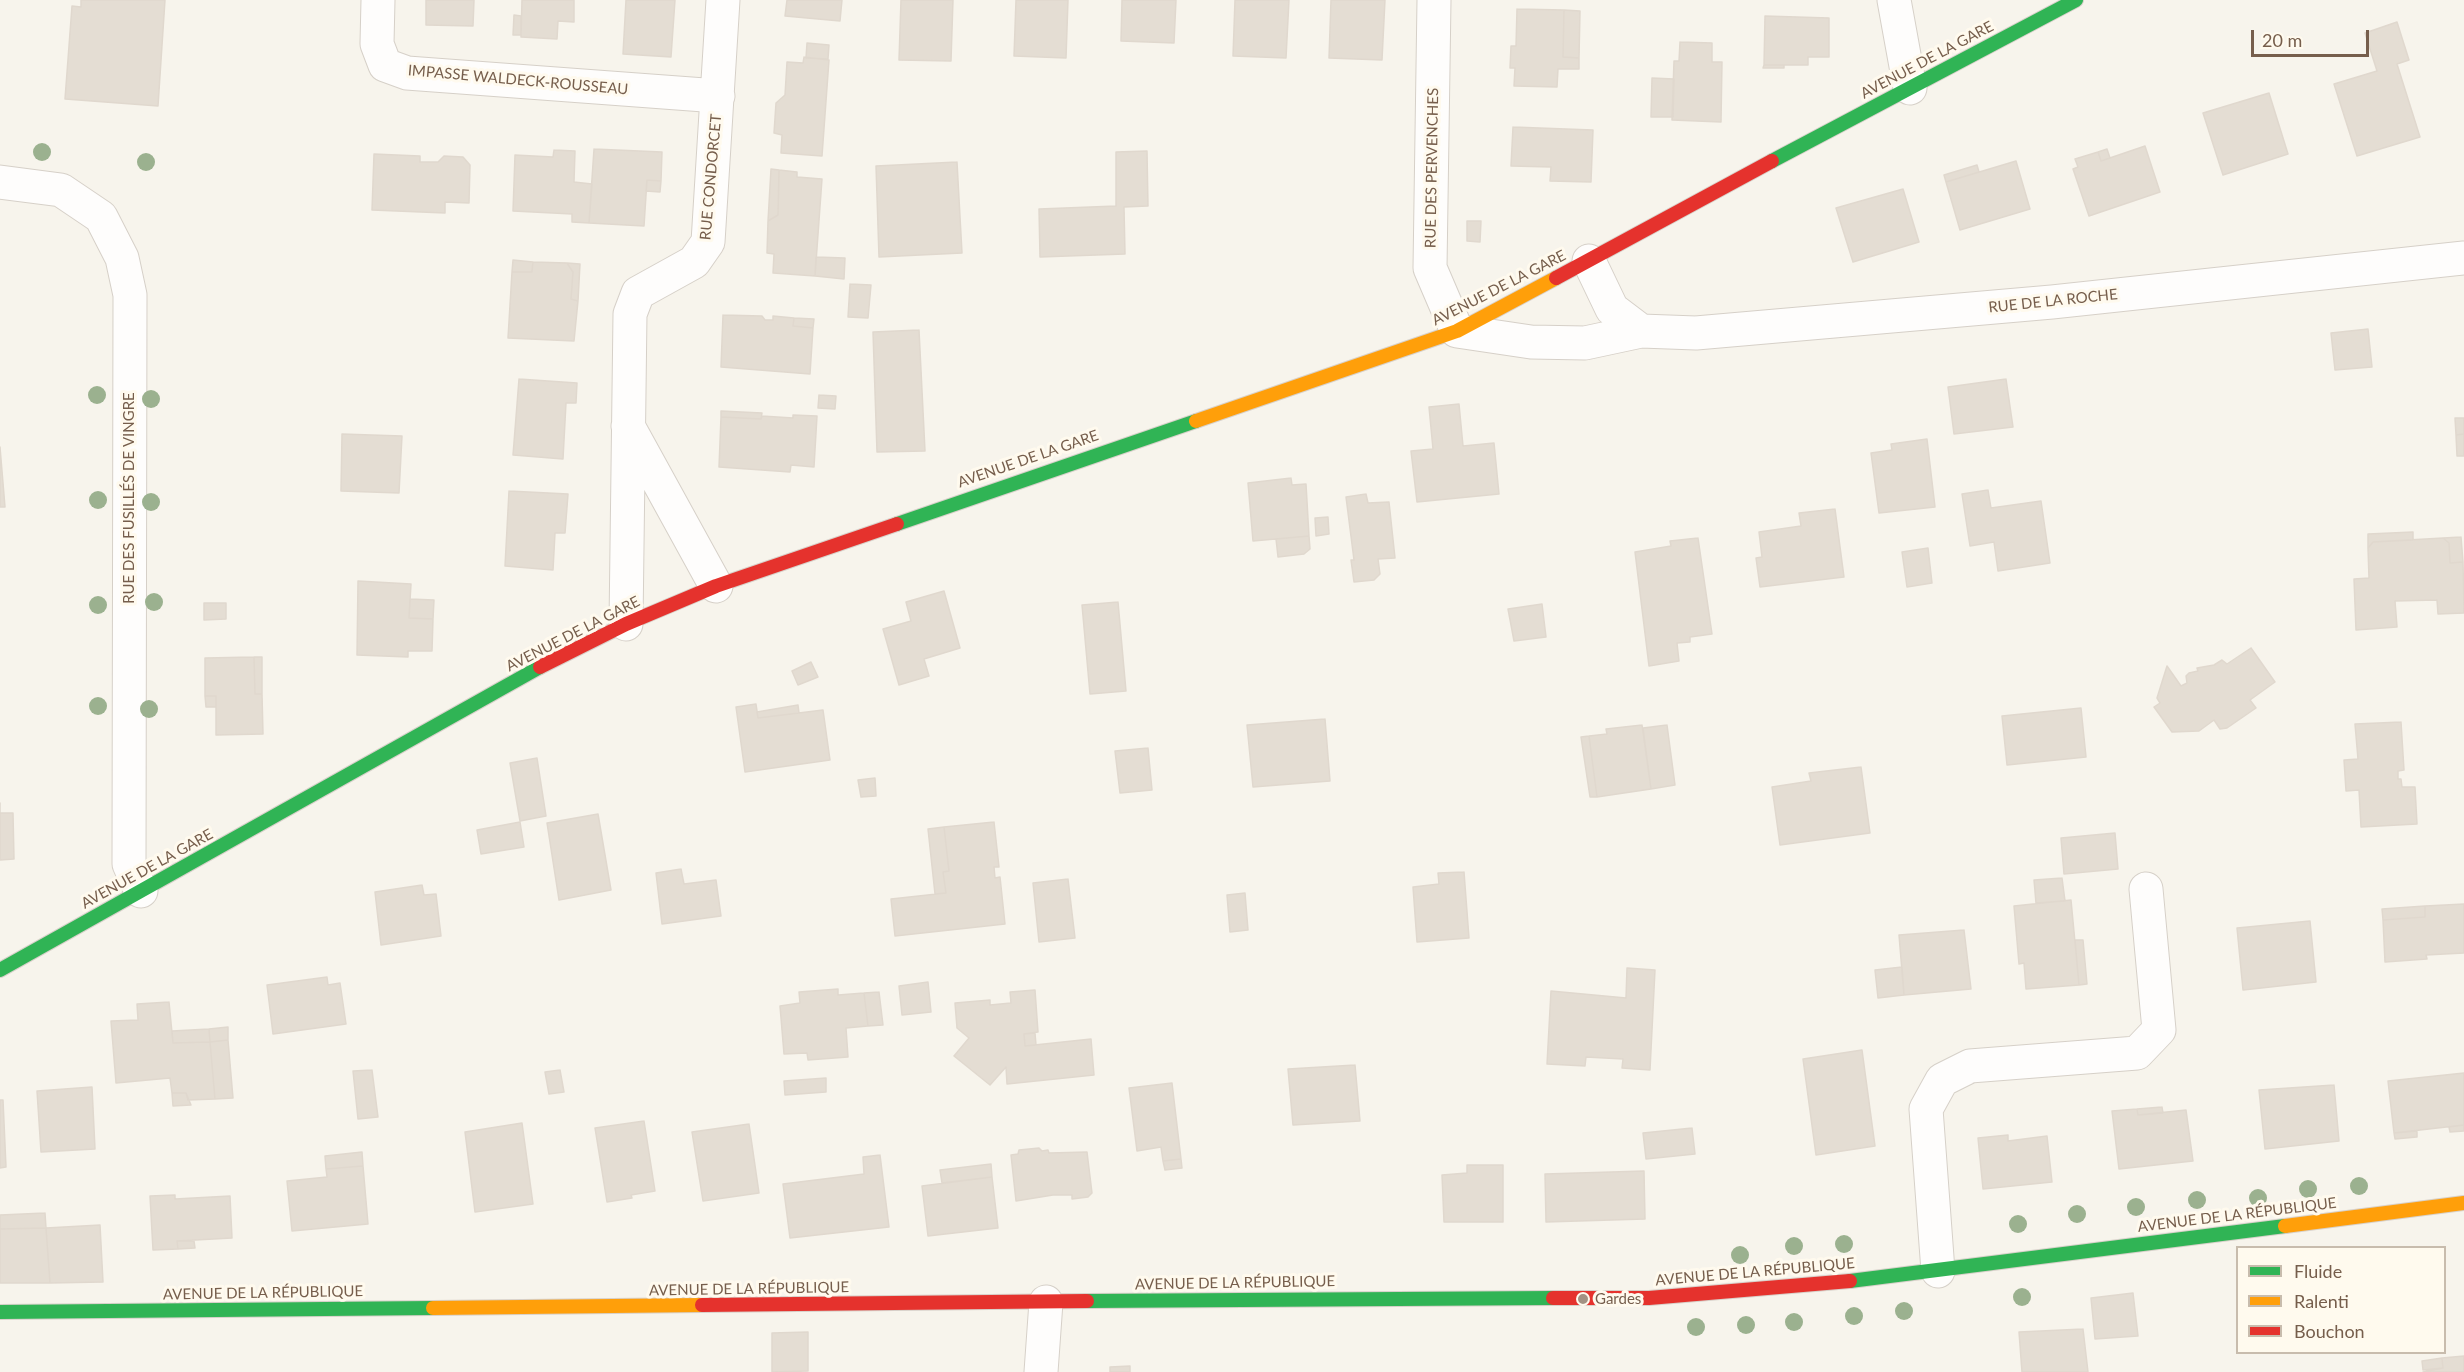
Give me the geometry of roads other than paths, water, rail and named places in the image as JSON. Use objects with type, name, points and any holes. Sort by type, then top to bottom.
[{"type":"street","name":"IMPASSE WALDECK-ROUSSEAU","points":[[378,0],[377,44],[385,65],[407,73],[718,96]]},
{"type":"street","name":"RUE CONDORCET","points":[[626,624],[630,314],[638,292],[694,262],[708,242],[723,0]]},
{"type":"street","name":"RUE DES PERVENCHES","points":[[1434,0],[1430,268],[1457,330]]},
{"type":"street","points":[[1894,0],[1910,88]]},
{"type":"street","name":"AVENUE DE LA GARE","points":[[0,970],[529,673],[626,624],[716,586],[1457,330],[2076,0]]},
{"type":"street","name":"RUE DES FUSILLÉS DE VINGRE","points":[[0,182],[61,190],[101,217],[122,258],[130,295],[129,864],[141,891]]},
{"type":"street","name":"RUE DE LA ROCHE","points":[[1457,330],[1531,342],[1585,343],[1641,332],[1701,332],[2029,304],[2464,258]]},
{"type":"street","points":[[1589,261],[1612,309],[1641,332]]},
{"type":"street","points":[[627,424],[716,586]]},
{"type":"street","points":[[1938,1270],[1926,1109],[1942,1080],[1970,1066],[2137,1053],[2159,1030],[2146,888]]},
{"type":"street","name":"AVENUE DE LA RÉPUBLIQUE","points":[[0,1312],[1386,1298],[1649,1298],[1809,1286],[2464,1203]]},
{"type":"street","points":[[1041,1372],[1046,1302]]},
{"type":"place","name":"Gardes","points":[[1583,1299]]}]
